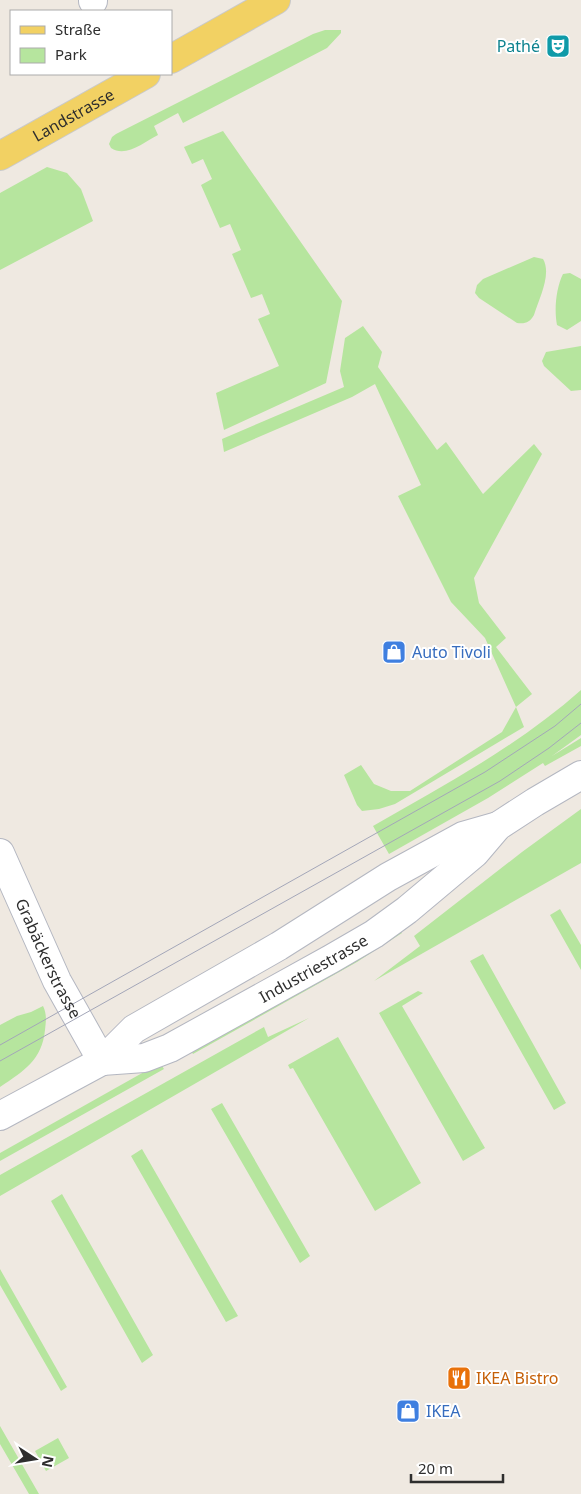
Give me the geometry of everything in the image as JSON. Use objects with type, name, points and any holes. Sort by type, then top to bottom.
[{"type":"main road","points":[[172,59],[276,0]]},
{"type":"main road","name":"Landstrasse","points":[[0,156],[144,75]]},
{"type":"street","name":"Industriestrasse","points":[[0,1116],[102,1061],[134,1029],[279,946],[388,877],[463,836],[498,826],[581,776]]},
{"type":"street","name":"Industriestrasse","points":[[102,1061],[144,1058],[170,1048],[374,934],[407,910],[475,853],[498,826]]},
{"type":"street","name":"Grabäckerstrasse","points":[[0,853],[57,981],[102,1061]]},
{"type":"green space","points":[[325,30],[341,30],[341,33],[327,48],[183,123],[178,113],[154,126],[158,135],[135,148],[117,151],[111,148],[109,144],[112,137],[116,134],[313,34]]},
{"type":"green space","points":[[223,131],[342,301],[326,383],[224,430],[216,393],[279,366],[258,319],[270,314],[262,294],[251,298],[232,254],[241,250],[230,224],[220,228],[201,185],[212,179],[203,159],[192,164],[184,147]]},
{"type":"green space","points":[[47,167],[67,173],[81,189],[93,221],[0,270],[0,193]]},
{"type":"green space","points":[[534,257],[543,259],[546,272],[534,315],[529,321],[517,323],[479,298],[475,293],[477,285],[483,279]]},
{"type":"green space","points":[[570,273],[581,279],[581,321],[567,330],[557,325],[556,306],[557,292],[563,274]]},
{"type":"green space","points":[[363,326],[382,352],[378,367],[437,450],[446,442],[483,494],[534,444],[542,454],[474,578],[479,603],[506,638],[496,647],[532,694],[516,707],[485,638],[451,602],[398,496],[421,485],[375,384],[352,397],[224,452],[222,439],[344,387],[340,371],[345,338]]},
{"type":"green space","points":[[581,346],[581,390],[571,391],[544,366],[542,361],[546,352]]},
{"type":"green space","points":[[581,690],[581,735],[552,756],[581,738],[581,746],[545,766],[543,763],[488,798],[389,854],[373,826],[507,746],[532,729]]},
{"type":"green space","points":[[516,707],[524,727],[395,804],[379,809],[362,811],[357,805],[344,775],[361,765],[374,784],[391,791],[410,791],[502,732]]},
{"type":"green space","points":[[581,809],[581,863],[374,981],[420,946],[414,936]]},
{"type":"green space","points":[[560,909],[581,945],[581,970],[550,915]]},
{"type":"green space","points":[[397,926],[402,933],[357,962],[193,1054],[189,1048]]},
{"type":"green space","points":[[483,954],[566,1103],[554,1110],[470,961]]},
{"type":"green space","points":[[418,991],[423,993],[402,1006],[485,1148],[463,1161],[379,1013]]},
{"type":"green space","points":[[43,1006],[46,1024],[43,1040],[36,1057],[17,1076],[0,1087],[0,1025]]},
{"type":"green space","points":[[309,1018],[0,1196],[0,1175],[264,1027],[268,1037]]},
{"type":"green space","points":[[338,1037],[421,1183],[375,1211],[293,1068],[290,1069],[288,1065]]},
{"type":"green space","points":[[160,1063],[164,1069],[0,1161],[0,1153]]},
{"type":"green space","points":[[222,1103],[310,1256],[300,1263],[211,1109]]},
{"type":"green space","points":[[142,1149],[238,1316],[226,1322],[131,1156]]},
{"type":"green space","points":[[62,1194],[153,1355],[142,1363],[51,1201]]},
{"type":"green space","points":[[0,1269],[67,1387],[61,1391],[0,1285]]},
{"type":"green space","points":[[0,1426],[39,1494],[29,1494],[0,1444]]},
{"type":"green space","points":[[58,1438],[69,1458],[46,1471],[35,1451]]},
{"type":"tram line","points":[[0,1045],[485,772],[555,726],[581,704]]},
{"type":"tram line","points":[[0,1061],[500,781],[549,748],[581,723]]},
{"type":"place","name":"Pathé","points":[[558,46]]},
{"type":"place","name":"Auto Tivoli","points":[[394,652]]},
{"type":"place","name":"IKEA Bistro","points":[[459,1378]]},
{"type":"place","name":"IKEA","points":[[408,1411]]}]
